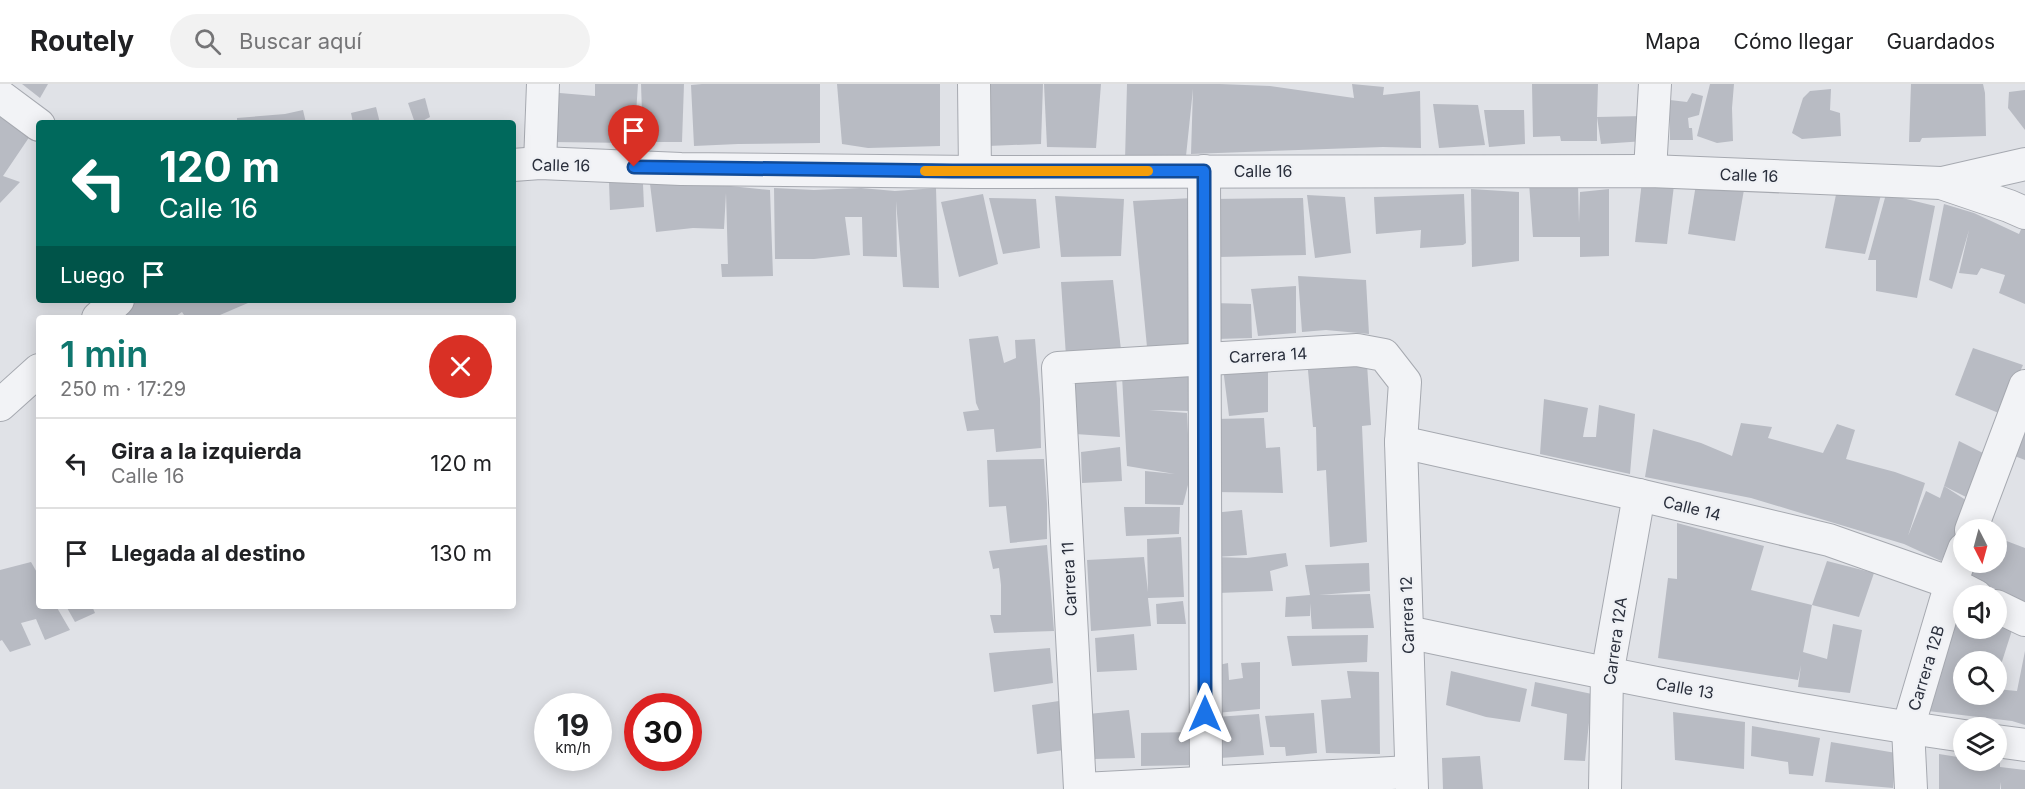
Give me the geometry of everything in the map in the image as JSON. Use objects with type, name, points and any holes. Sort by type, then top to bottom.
[{"type":"street","points":[[526,164],[543,84]]},
{"type":"street","points":[[974,84],[975,171]]},
{"type":"street","points":[[1650,171],[1655,84]]},
{"type":"street","points":[[0,96],[36,123]]},
{"type":"street","name":"Calle 16","points":[[526,164],[681,169],[975,171],[1650,171],[1941,183],[2025,164]]},
{"type":"street","points":[[1204,171],[1206,783]]},
{"type":"street","name":"Calle 16","points":[[1941,183],[2025,213]]},
{"type":"street","points":[[101,315],[115,303]]},
{"type":"street","name":"Carrera 14","points":[[1058,368],[1357,350],[1384,355],[1405,382],[1401,442]]},
{"type":"street","name":"Carrera 11","points":[[1058,368],[1082,789]]},
{"type":"street","points":[[1975,519],[2025,386]]},
{"type":"street","name":"Calle 14","points":[[1401,442],[1829,540],[1953,585]]},
{"type":"street","name":"Carrera 12","points":[[1401,442],[1411,780]]},
{"type":"street","name":"Carrera 12A","points":[[1605,789],[1607,675],[1638,495]]},
{"type":"street","points":[[2007,611],[2025,620]]},
{"type":"street","name":"Carrera 12B","points":[[1911,789],[1908,728],[1953,616]]},
{"type":"street","name":"Calle 13","points":[[1407,632],[1607,675],[1953,734]]},
{"type":"street","points":[[2007,743],[2025,745]]},
{"type":"street","points":[[1082,789],[1206,783],[1411,780]]},
{"type":"building","points":[[22,84],[48,84],[40,98]]},
{"type":"building","points":[[595,84],[638,84],[634,143],[550,142],[548,92],[595,96]]},
{"type":"building","points":[[641,84],[684,84],[682,142],[643,142]]},
{"type":"building","points":[[820,84],[820,143],[694,146],[691,85]]},
{"type":"building","points":[[837,84],[940,84],[940,146],[868,148],[842,144]]},
{"type":"building","points":[[988,84],[1043,84],[1041,144],[988,146]]},
{"type":"building","points":[[1044,84],[1101,84],[1096,148],[1047,147]]},
{"type":"building","points":[[1127,84],[1270,86],[1354,98],[1352,84],[1384,87],[1383,95],[1420,91],[1421,148],[1383,147],[1191,154],[1193,89],[1186,156],[1125,160]]},
{"type":"building","points":[[1532,84],[1598,84],[1597,141],[1561,141],[1560,136],[1533,137]]},
{"type":"building","points":[[1710,84],[1734,84],[1733,141],[1717,143],[1697,136]]},
{"type":"building","points":[[1911,84],[1983,84],[1986,136],[1922,138],[1920,142],[1909,142]]},
{"type":"building","points":[[1831,89],[1830,110],[1840,113],[1841,136],[1802,139],[1792,133],[1803,98],[1810,91]]},
{"type":"building","points":[[2025,90],[2025,130],[2008,108],[2009,92]]},
{"type":"building","points":[[1692,93],[1703,96],[1699,115],[1688,118],[1693,140],[1670,140],[1670,100],[1687,102]]},
{"type":"building","points":[[425,98],[430,117],[424,120],[414,120],[408,103]]},
{"type":"building","points":[[1433,104],[1478,105],[1485,145],[1439,148]]},
{"type":"building","points":[[376,107],[379,120],[352,120],[351,113]]},
{"type":"building","points":[[0,109],[32,133],[3,176],[20,182],[0,203]]},
{"type":"building","points":[[303,110],[305,120],[237,120],[237,118],[285,114]]},
{"type":"building","points":[[1484,110],[1524,110],[1525,144],[1489,147]]},
{"type":"building","points":[[1644,116],[1645,141],[1601,144],[1597,117]]},
{"type":"building","points":[[1697,178],[1745,184],[1735,241],[1688,234]]},
{"type":"building","points":[[1642,181],[1674,185],[1667,244],[1635,242]]},
{"type":"building","points":[[609,182],[643,184],[644,207],[610,210]]},
{"type":"building","points":[[692,182],[770,190],[773,276],[722,277],[721,264],[728,264],[726,193],[724,229],[693,228],[656,232],[650,184]]},
{"type":"building","points":[[1529,183],[1578,183],[1579,223],[1580,192],[1609,189],[1609,256],[1580,257],[1580,237],[1533,237]]},
{"type":"building","points":[[1838,185],[1881,195],[1865,254],[1825,248]]},
{"type":"building","points":[[774,188],[814,190],[861,188],[895,191],[936,188],[939,288],[903,287],[896,201],[897,257],[863,256],[862,217],[845,217],[850,255],[814,259],[775,259]]},
{"type":"building","points":[[1471,189],[1519,192],[1519,261],[1472,267]]},
{"type":"building","points":[[983,194],[998,264],[959,277],[941,202]]},
{"type":"building","points":[[1464,194],[1466,243],[1463,245],[1420,248],[1421,230],[1376,234],[1374,197]]},
{"type":"building","points":[[1886,194],[1935,206],[1917,298],[1876,291],[1876,260],[1868,260]]},
{"type":"building","points":[[1307,195],[1345,197],[1351,253],[1315,258]]},
{"type":"building","points":[[1055,196],[1124,199],[1121,256],[1061,257]]},
{"type":"building","points":[[989,198],[1036,199],[1040,248],[1003,254]]},
{"type":"building","points":[[1193,198],[1196,343],[1147,347],[1133,201]]},
{"type":"building","points":[[1303,198],[1306,255],[1219,257],[1212,199]]},
{"type":"building","points":[[1944,204],[1974,213],[2019,234],[2023,225],[2025,226],[2025,304],[1999,293],[2005,275],[1981,268],[1977,275],[1959,273],[1969,230],[1952,289],[1929,280]]},
{"type":"building","points":[[1298,276],[1366,280],[1369,334],[1326,330],[1302,332]]},
{"type":"building","points":[[1113,280],[1121,350],[1066,356],[1061,282]]},
{"type":"building","points":[[1296,286],[1296,333],[1258,336],[1251,289]]},
{"type":"building","points":[[130,303],[248,303],[220,315],[184,315],[182,312],[178,315],[116,315]]},
{"type":"building","points":[[1213,303],[1251,304],[1252,338],[1216,339]]},
{"type":"building","points":[[998,336],[1004,363],[1016,358],[1015,340],[1035,339],[1041,448],[996,452],[994,429],[967,431],[963,412],[979,410],[976,403],[969,339]]},
{"type":"building","points":[[1973,348],[2023,365],[2001,414],[1955,395]]},
{"type":"building","points":[[1307,359],[1367,364],[1371,425],[1362,426],[1367,542],[1330,547],[1326,470],[1317,471],[1316,427],[1313,427]]},
{"type":"building","points":[[1268,366],[1268,412],[1229,416],[1223,368]]},
{"type":"building","points":[[1191,373],[1190,411],[1149,410],[1187,413],[1190,477],[1183,505],[1145,504],[1145,471],[1175,474],[1127,466],[1122,376]]},
{"type":"building","points":[[1116,376],[1120,437],[1075,434],[1070,379]]},
{"type":"building","points":[[1544,399],[1588,408],[1583,437],[1596,437],[1599,405],[1635,414],[1630,474],[1540,454]]},
{"type":"building","points":[[1264,418],[1266,448],[1280,447],[1283,493],[1213,492],[1214,419]]},
{"type":"building","points":[[1741,423],[1772,427],[1768,438],[1823,453],[1837,424],[1855,430],[1846,459],[1895,472],[1925,483],[1908,536],[1926,491],[1940,498],[1944,486],[1972,504],[1964,519],[1953,519],[1953,539],[1941,561],[1904,544],[1751,498],[1645,477],[1653,429],[1701,443],[1732,456]]},
{"type":"building","points":[[2025,427],[2025,460],[2012,455]]},
{"type":"building","points":[[1959,441],[1989,456],[1970,499],[1944,486]]},
{"type":"building","points":[[1120,447],[1122,481],[1082,483],[1081,452]]},
{"type":"building","points":[[1044,459],[1047,539],[1010,543],[1006,506],[989,507],[987,460]]},
{"type":"building","points":[[1124,507],[1180,507],[1179,534],[1126,536]]},
{"type":"building","points":[[1242,510],[1247,555],[1215,557],[1213,513]]},
{"type":"building","points":[[1677,523],[1764,546],[1751,590],[1812,605],[1803,652],[1827,659],[1833,624],[1862,630],[1850,693],[1798,687],[1801,665],[1798,680],[1658,658],[1668,578],[1677,579]]},
{"type":"building","points":[[1181,537],[1184,597],[1148,598],[1151,626],[1091,631],[1087,560],[1144,557],[1148,592],[1147,539]]},
{"type":"building","points":[[2007,541],[2025,548],[2025,602],[2007,594],[2007,585],[1986,585],[1965,576],[1966,573],[2007,573]]},
{"type":"building","points":[[1047,545],[1054,631],[994,633],[990,615],[1001,615],[1001,585],[999,568],[993,569],[989,551]]},
{"type":"building","points":[[1286,553],[1288,566],[1270,571],[1273,591],[1218,593],[1215,557],[1247,558]]},
{"type":"building","points":[[1827,561],[1874,573],[1859,617],[1812,605]]},
{"type":"building","points":[[31,562],[36,571],[36,609],[58,609],[70,630],[45,640],[36,619],[21,623],[31,645],[10,652],[2,640],[0,641],[0,570]]},
{"type":"building","points":[[1369,563],[1370,591],[1319,595],[1370,594],[1374,628],[1312,629],[1310,603],[1310,616],[1285,617],[1286,597],[1310,595],[1305,565]]},
{"type":"building","points":[[1183,601],[1186,624],[1157,624],[1156,604]]},
{"type":"building","points":[[1953,605],[1953,639],[2007,639],[2007,621],[2014,624],[2005,651],[1953,651],[1953,705],[2007,705],[2007,690],[2017,691],[2025,651],[2025,725],[2007,720],[2007,717],[1978,717],[1928,711]]},
{"type":"building","points":[[68,609],[93,609],[95,613],[75,622]]},
{"type":"building","points":[[1134,634],[1137,670],[1097,672],[1095,638]]},
{"type":"building","points":[[1368,635],[1367,662],[1292,666],[1287,636]]},
{"type":"building","points":[[1050,648],[1053,683],[994,692],[989,653]]},
{"type":"building","points":[[1260,662],[1260,709],[1216,713],[1214,666],[1228,663],[1229,680],[1243,678],[1241,663]]},
{"type":"building","points":[[1347,671],[1379,672],[1380,754],[1326,753],[1321,700],[1351,698]]},
{"type":"building","points":[[1451,671],[1527,689],[1520,722],[1486,717],[1446,705]]},
{"type":"building","points":[[1535,682],[1592,694],[1585,761],[1564,760],[1567,714],[1531,706]]},
{"type":"building","points":[[1059,701],[1064,750],[1037,754],[1032,705]]},
{"type":"building","points":[[1129,710],[1135,758],[1094,759],[1088,714]]},
{"type":"building","points":[[1673,712],[1745,722],[1744,769],[1675,760]]},
{"type":"building","points":[[1314,713],[1317,753],[1286,756],[1285,747],[1270,747],[1265,716]]},
{"type":"building","points":[[1259,714],[1264,755],[1220,758],[1216,717]]},
{"type":"building","points":[[1752,726],[1820,738],[1813,776],[1789,774],[1788,762],[1751,756]]},
{"type":"building","points":[[1193,732],[1196,765],[1141,766],[1141,733]]},
{"type":"building","points":[[1831,742],[1896,753],[1893,788],[1825,782]]},
{"type":"building","points":[[1939,754],[1953,756],[1953,771],[2007,771],[2007,768],[2025,770],[2025,789],[2001,789],[2000,782],[2000,789],[1939,789]]},
{"type":"building","points":[[1480,756],[1483,789],[1443,789],[1442,758]]},
{"type":"slow traffic","points":[[925,171],[1148,171]]},
{"type":"route","points":[[634,167],[1204,171],[1205,714]]}]
